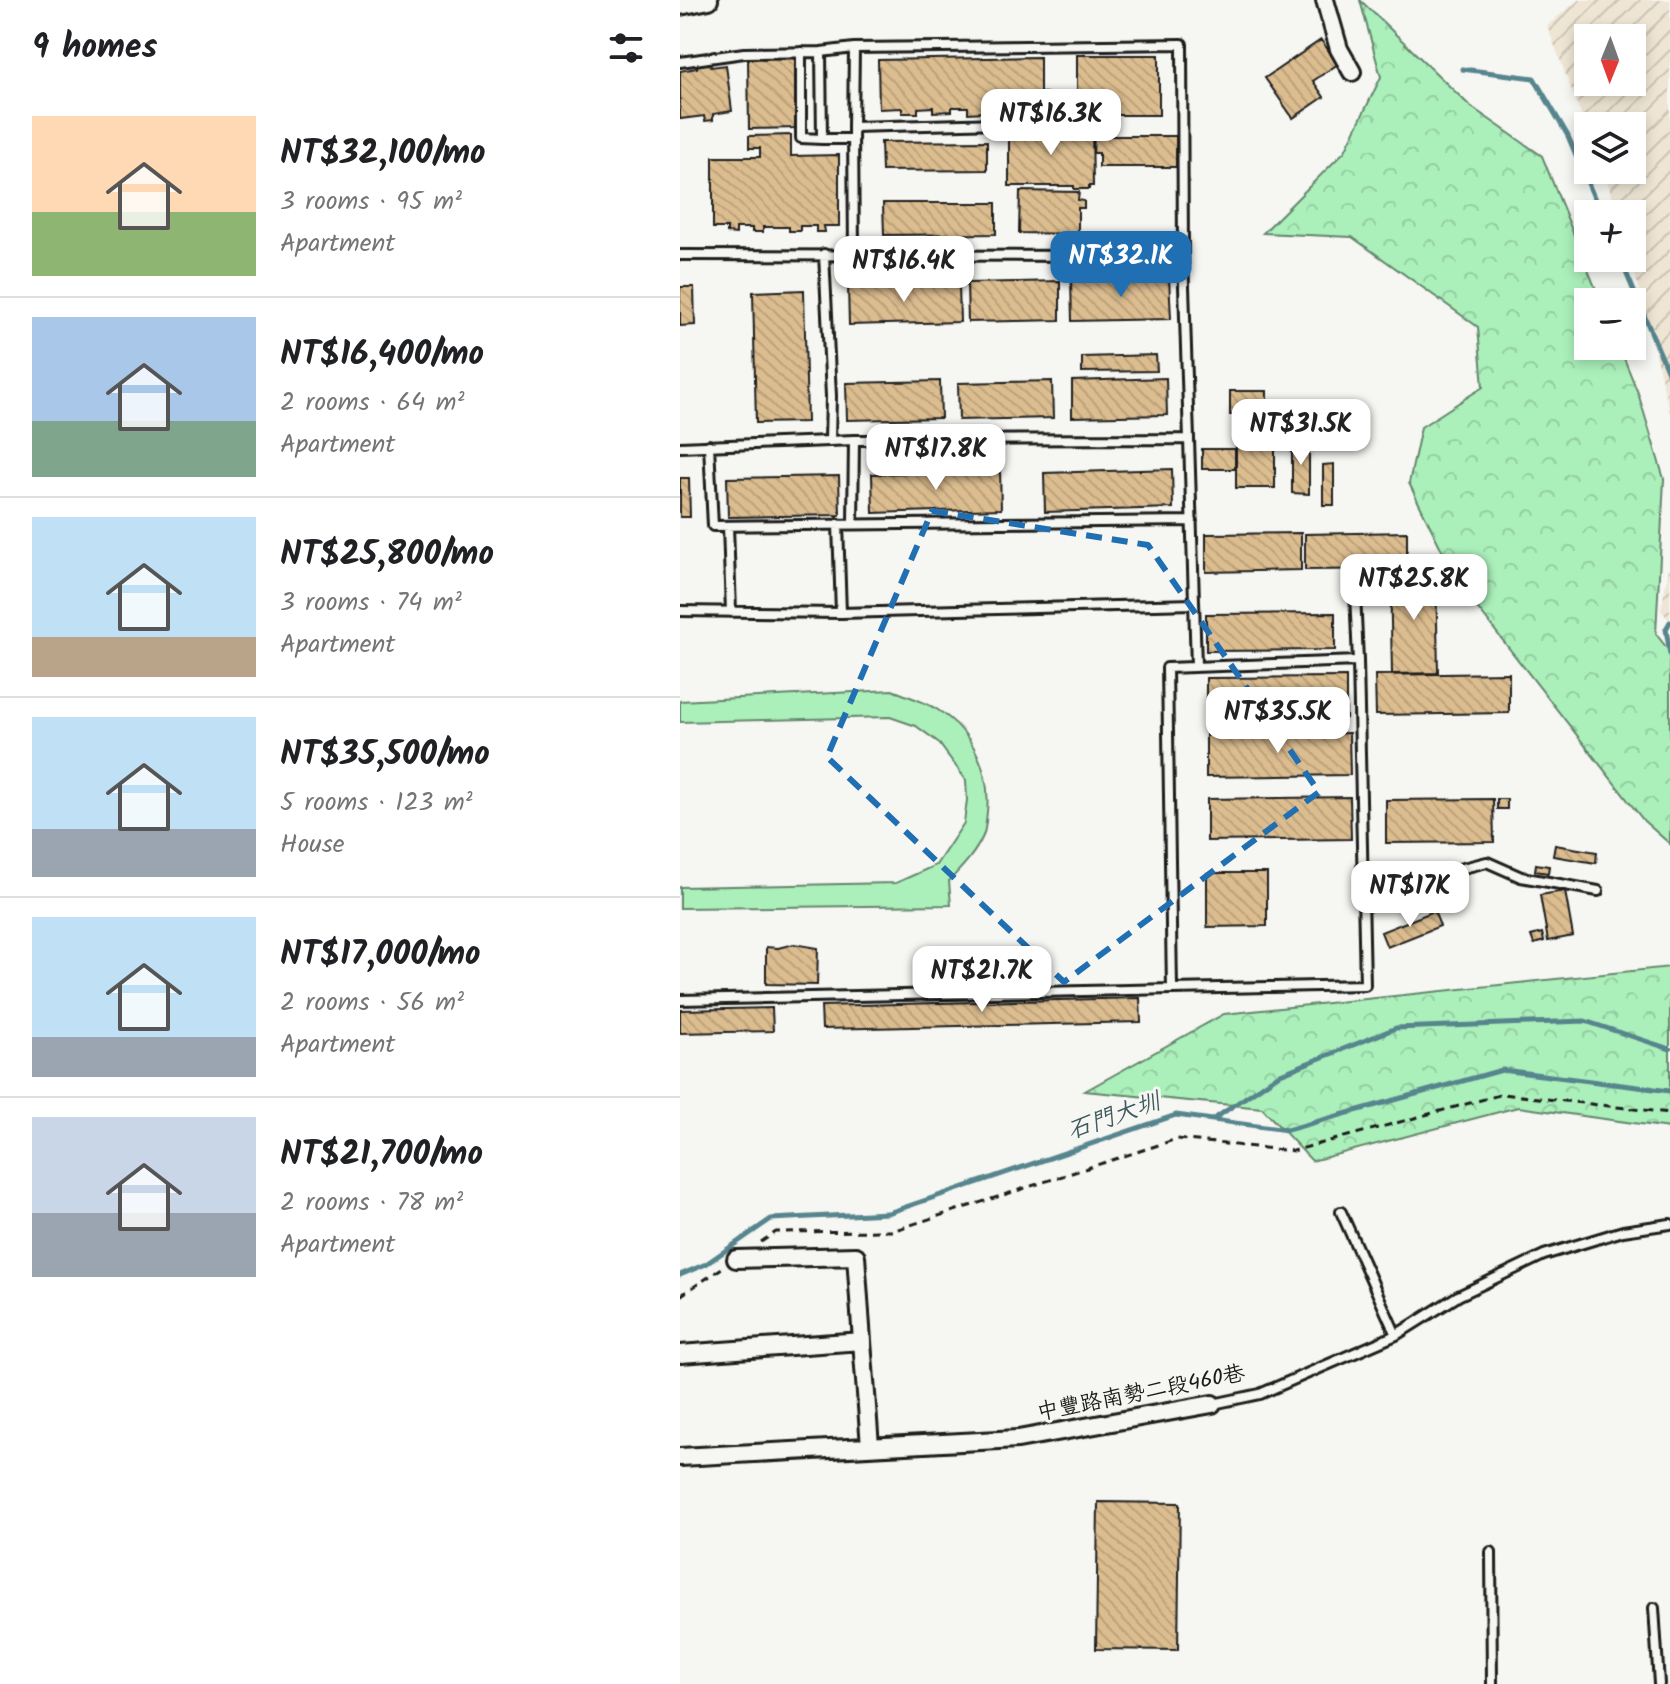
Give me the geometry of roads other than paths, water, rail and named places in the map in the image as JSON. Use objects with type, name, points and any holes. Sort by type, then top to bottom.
[{"type":"street","points":[[680,6],[709,0]]},
{"type":"street","points":[[1325,0],[1339,49],[1352,72]]},
{"type":"street","points":[[736,1259],[856,1256],[870,1446]]},
{"type":"street","points":[[680,1354],[862,1341]]},
{"type":"street","name":"中豐路南勢二段460巷","points":[[680,1457],[1018,1439],[1212,1404]]},
{"type":"lane","points":[[680,62],[744,53],[821,52],[854,48],[1182,44],[1183,256],[1196,666]]},
{"type":"lane","points":[[854,48],[854,254]]},
{"type":"lane","points":[[801,52],[801,138],[853,139]]},
{"type":"lane","points":[[821,52],[822,139]]},
{"type":"lane","points":[[853,127],[1069,121]]},
{"type":"lane","points":[[824,254],[831,396],[830,441]]},
{"type":"lane","points":[[680,255],[1183,256]]},
{"type":"lane","points":[[680,447],[854,440],[1189,439]]},
{"type":"lane","points":[[853,524],[854,440]]},
{"type":"lane","points":[[709,445],[713,526],[1192,521]]},
{"type":"lane","points":[[838,524],[841,613]]},
{"type":"lane","points":[[728,526],[731,612]]},
{"type":"lane","points":[[680,1000],[1365,985],[1355,592]]},
{"type":"lane","points":[[680,611],[841,613],[1194,604]]},
{"type":"lane","points":[[1172,989],[1167,668],[1358,661]]},
{"type":"lane","points":[[1363,893],[1487,862],[1521,877],[1598,891]]},
{"type":"lane","points":[[1341,1212],[1396,1335]]},
{"type":"lane","name":"中豐路南勢二段460巷","points":[[1212,1404],[1260,1394],[1396,1335],[1458,1296],[1544,1255],[1623,1231],[1670,1224]]},
{"type":"lane","points":[[1491,1552],[1492,1684]]},
{"type":"lane","points":[[1654,1608],[1659,1684]]},
{"type":"waterway","points":[[1462,69],[1534,78],[1568,136],[1595,200]]},
{"type":"waterway","points":[[1626,272],[1670,377]]},
{"type":"waterway","points":[[1670,622],[1666,629],[1670,654]]},
{"type":"waterway","points":[[1214,1119],[1278,1075],[1396,1028],[1585,1021],[1670,1049]]},
{"type":"waterway","name":"石門大圳","points":[[680,1275],[706,1264],[771,1219],[888,1213],[1176,1115],[1287,1130],[1502,1070],[1670,1091]]}]
